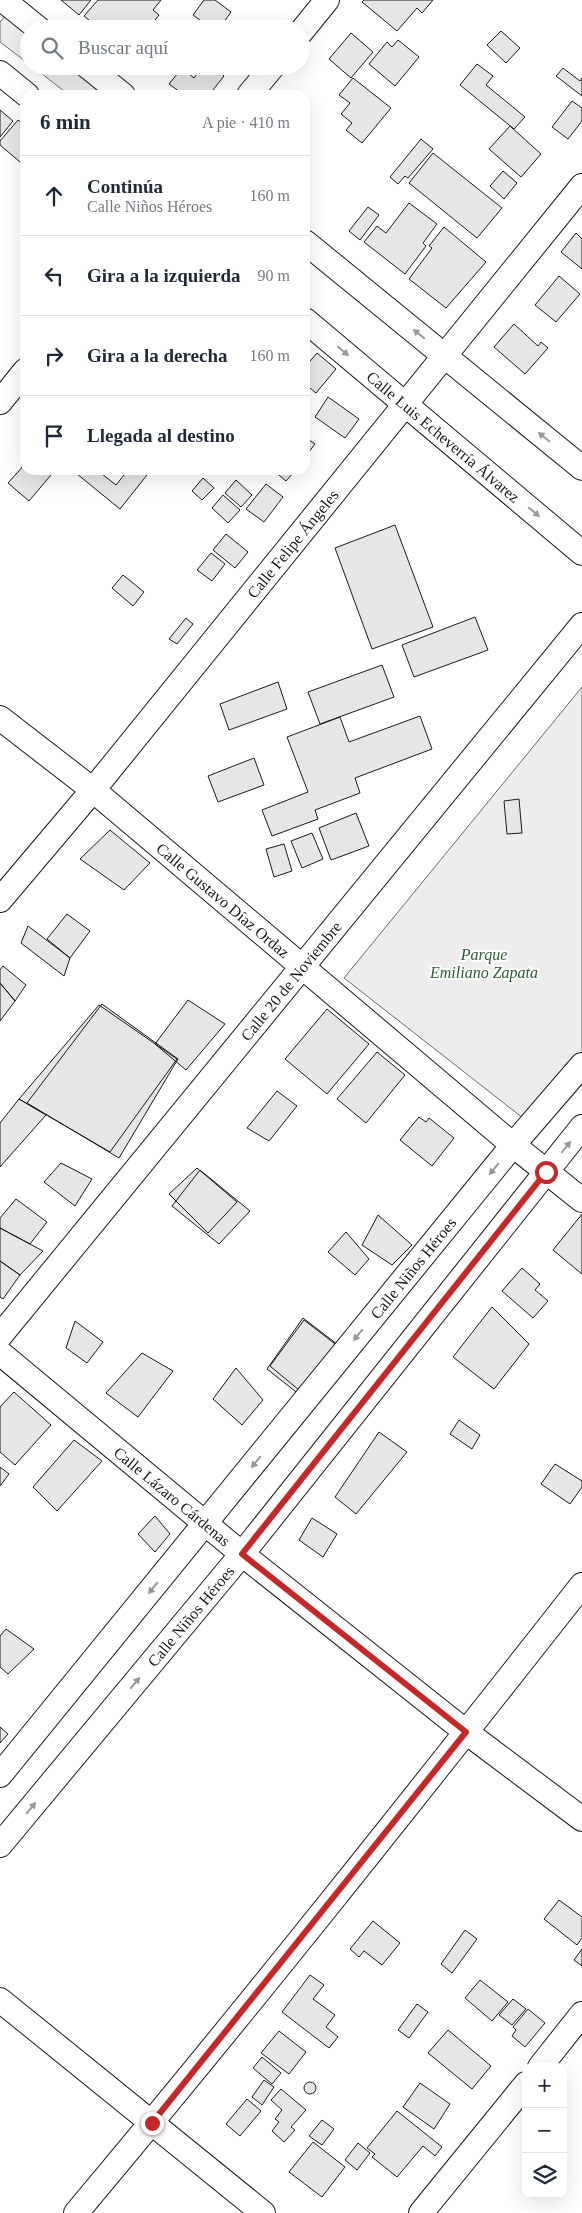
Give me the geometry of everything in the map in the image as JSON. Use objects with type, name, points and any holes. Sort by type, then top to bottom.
[{"type":"street","points":[[3,0],[28,20]]},
{"type":"street","points":[[310,21],[328,0]]},
{"type":"street","points":[[0,73],[21,90]]},
{"type":"street","points":[[97,75],[117,90]]},
{"type":"street","points":[[253,90],[266,75]]},
{"type":"street","name":"Calle Felipe Ángeles","points":[[0,900],[93,790],[582,186]]},
{"type":"street","points":[[310,246],[582,468]]},
{"type":"street","name":"Calle Luis Echeverría Álvarez","points":[[310,324],[582,553]]},
{"type":"street","points":[[0,402],[20,377]]},
{"type":"street","name":"Calle 20 de Noviembre","points":[[0,1336],[582,625]]},
{"type":"street","name":"Calle Gustavo Díaz Ordaz","points":[[0,718],[93,790],[513,1145],[582,1200]]},
{"type":"street","name":"Calle Niños Héroes","points":[[0,1775],[513,1145],[582,1065]]},
{"type":"street","name":"Calle Niños Héroes","points":[[0,1846],[242,1554],[582,1127]]},
{"type":"street","name":"Calle Lázaro Cárdenas","points":[[0,1354],[242,1554],[466,1732],[582,1820]]},
{"type":"street","points":[[76,2213],[152,2123],[582,1585]]},
{"type":"street","points":[[0,2000],[263,2213]]},
{"type":"street","points":[[543,2063],[582,2014]]},
{"type":"street","points":[[421,2213],[522,2089]]},
{"type":"green space","points":[[7,14],[20,24],[20,57],[0,42],[0,22]]},
{"type":"green space","points":[[43,75],[85,75],[105,90],[63,90]]},
{"type":"green space","name":"Parque Emiliano Zapata","points":[[582,687],[582,1056],[528,1122],[344,978]]},
{"type":"building","points":[[61,0],[91,0],[79,15]]},
{"type":"building","points":[[98,0],[161,0],[153,10],[159,15],[155,20],[89,20],[84,16]]},
{"type":"building","points":[[204,0],[215,0],[231,12],[225,20],[200,20],[193,15]]},
{"type":"building","points":[[364,0],[433,0],[422,13],[417,8],[397,31],[362,2]]},
{"type":"building","points":[[501,31],[520,48],[506,63],[487,45]]},
{"type":"building","points":[[351,33],[373,52],[351,78],[329,59]]},
{"type":"building","points":[[398,40],[419,57],[395,86],[369,64],[387,42],[392,47]]},
{"type":"building","points":[[477,64],[493,76],[486,85],[525,117],[514,129],[460,85]]},
{"type":"building","points":[[563,68],[580,81],[582,78],[582,96],[556,76]]},
{"type":"building","points":[[176,75],[190,75],[194,78],[196,75],[224,76],[213,90],[177,90],[169,84]]},
{"type":"building","points":[[353,78],[391,108],[362,143],[346,130],[352,123],[341,114],[350,103],[339,95]]},
{"type":"building","points":[[572,101],[582,108],[582,121],[568,139],[552,127]]},
{"type":"building","points":[[0,110],[13,121],[0,137]]},
{"type":"building","points":[[18,120],[20,122],[20,162],[0,145],[0,141]]},
{"type":"building","points":[[510,126],[541,154],[521,177],[489,149]]},
{"type":"building","points":[[421,139],[433,149],[408,178],[405,176],[398,184],[390,177]]},
{"type":"building","points":[[433,153],[502,208],[477,238],[409,183]]},
{"type":"building","points":[[503,171],[517,183],[504,199],[490,186]]},
{"type":"building","points":[[409,203],[437,224],[423,243],[426,246],[405,274],[364,242],[377,226],[386,233]]},
{"type":"building","points":[[368,207],[379,215],[360,240],[349,231]]},
{"type":"building","points":[[444,227],[486,262],[446,308],[409,279],[432,248],[429,246]]},
{"type":"building","points":[[576,233],[582,239],[582,269],[561,252]]},
{"type":"building","points":[[559,276],[580,294],[556,322],[535,305]]},
{"type":"building","points":[[514,324],[538,346],[541,342],[548,348],[525,374],[494,347]]},
{"type":"building","points":[[317,353],[336,369],[316,393],[310,388],[310,361]]},
{"type":"building","points":[[328,397],[359,419],[345,438],[315,417]]},
{"type":"building","points":[[310,440],[315,444],[310,450]]},
{"type":"building","points":[[20,470],[20,475],[51,475],[29,501],[8,483]]},
{"type":"building","points":[[78,475],[103,475],[116,485],[124,475],[147,475],[120,509]]},
{"type":"building","points":[[279,475],[291,475],[286,481]]},
{"type":"building","points":[[203,478],[214,488],[202,500],[192,491]]},
{"type":"building","points":[[236,480],[252,495],[241,507],[225,493]]},
{"type":"building","points":[[266,484],[283,497],[264,522],[246,509]]},
{"type":"building","points":[[223,495],[240,510],[228,523],[212,508]]},
{"type":"building","points":[[395,525],[433,627],[372,649],[335,548]]},
{"type":"building","points":[[226,534],[248,552],[235,568],[213,550]]},
{"type":"building","points":[[211,553],[225,564],[212,581],[197,570]]},
{"type":"building","points":[[123,575],[144,592],[133,606],[112,588]]},
{"type":"building","points":[[475,617],[488,650],[414,677],[402,645]]},
{"type":"building","points":[[186,618],[193,624],[177,644],[169,639]]},
{"type":"building","points":[[382,665],[394,697],[320,724],[308,692]]},
{"type":"building","points":[[278,682],[287,709],[229,730],[220,704]]},
{"type":"building","points":[[420,716],[432,749],[355,778],[360,793],[315,810],[318,819],[272,836],[262,810],[308,792],[287,737],[340,717],[349,742]]},
{"type":"building","points":[[254,758],[264,785],[218,802],[208,776]]},
{"type":"building","points":[[519,799],[522,833],[507,834],[504,801]]},
{"type":"building","points":[[356,813],[369,846],[331,860],[319,828]]},
{"type":"building","points":[[110,830],[150,863],[124,890],[80,859]]},
{"type":"building","points":[[312,833],[323,859],[302,868],[291,841]]},
{"type":"building","points":[[284,844],[292,871],[274,877],[266,849]]},
{"type":"building","points":[[67,914],[90,931],[70,958],[47,939]]},
{"type":"building","points":[[28,926],[70,958],[64,976],[21,943]]},
{"type":"building","points":[[3,966],[26,985],[15,1001],[0,983],[0,970]]},
{"type":"building","points":[[0,983],[15,1001],[0,1021]]},
{"type":"building","points":[[188,1000],[225,1024],[186,1070],[155,1044]]},
{"type":"building","points":[[102,1004],[178,1059],[119,1158],[27,1103]]},
{"type":"building","points":[[99,1005],[177,1059],[110,1152],[19,1099]]},
{"type":"building","points":[[327,1009],[369,1044],[327,1094],[285,1059]]},
{"type":"building","points":[[377,1052],[405,1075],[366,1123],[337,1099]]},
{"type":"building","points":[[277,1091],[297,1106],[269,1141],[247,1128]]},
{"type":"building","points":[[19,1099],[46,1115],[0,1167],[0,1123]]},
{"type":"building","points":[[419,1117],[426,1122],[429,1118],[454,1138],[432,1166],[400,1140]]},
{"type":"building","points":[[61,1163],[92,1179],[75,1206],[44,1182]]},
{"type":"building","points":[[197,1168],[237,1202],[208,1233],[169,1194]]},
{"type":"building","points":[[200,1170],[250,1211],[219,1244],[172,1206]]},
{"type":"building","points":[[16,1199],[47,1222],[30,1244],[0,1228],[0,1218]]},
{"type":"building","points":[[582,1214],[582,1274],[553,1250]]},
{"type":"building","points":[[378,1215],[412,1245],[392,1265],[362,1245]]},
{"type":"building","points":[[0,1228],[43,1251],[20,1275],[0,1261]]},
{"type":"building","points":[[346,1232],[369,1259],[355,1275],[328,1252]]},
{"type":"building","points":[[0,1261],[20,1275],[3,1299],[0,1297]]},
{"type":"building","points":[[522,1268],[540,1284],[535,1290],[548,1301],[533,1318],[502,1291]]},
{"type":"building","points":[[492,1307],[529,1344],[494,1389],[453,1357]]},
{"type":"building","points":[[303,1318],[346,1351],[305,1399],[267,1369]]},
{"type":"building","points":[[304,1320],[343,1350],[305,1395],[270,1366]]},
{"type":"building","points":[[75,1321],[103,1342],[87,1363],[66,1348]]},
{"type":"building","points":[[142,1353],[173,1371],[138,1417],[106,1393]]},
{"type":"building","points":[[236,1368],[263,1400],[242,1425],[213,1399]]},
{"type":"building","points":[[14,1392],[51,1425],[15,1465],[0,1452],[0,1407]]},
{"type":"building","points":[[459,1420],[480,1435],[472,1449],[450,1434]]},
{"type":"building","points":[[379,1432],[407,1452],[356,1514],[335,1497]]},
{"type":"building","points":[[74,1440],[102,1461],[57,1511],[33,1487]]},
{"type":"building","points":[[555,1464],[582,1481],[582,1487],[570,1504],[541,1484]]},
{"type":"building","points":[[0,1467],[9,1474],[0,1486]]},
{"type":"building","points":[[155,1516],[170,1534],[155,1552],[138,1534]]},
{"type":"building","points":[[312,1518],[337,1534],[323,1557],[299,1540]]},
{"type":"building","points":[[6,1629],[34,1649],[8,1674],[0,1667],[0,1636]]},
{"type":"building","points":[[0,1727],[8,1734],[0,1743]]},
{"type":"building","points":[[559,1900],[582,1917],[582,1938],[577,1945],[544,1919]]},
{"type":"building","points":[[373,1921],[400,1943],[382,1965],[364,1951],[359,1957],[350,1949]]},
{"type":"building","points":[[465,1930],[477,1939],[452,1973],[441,1964]]},
{"type":"building","points":[[582,1949],[582,1966],[574,1960]]},
{"type":"building","points":[[310,1975],[324,1985],[313,1999],[335,2015],[326,2027],[338,2037],[329,2048],[282,2012]]},
{"type":"building","points":[[480,1980],[508,2002],[492,2021],[465,1998]]},
{"type":"building","points":[[513,1999],[526,2009],[512,2025],[499,2015]]},
{"type":"building","points":[[417,2004],[428,2012],[409,2038],[398,2030]]},
{"type":"building","points":[[528,2009],[545,2023],[525,2047],[512,2036],[516,2030],[513,2027]]},
{"type":"building","points":[[448,2030],[491,2066],[472,2089],[428,2053]]},
{"type":"building","points":[[279,2031],[306,2052],[289,2074],[261,2053]]},
{"type":"building","points":[[262,2057],[281,2073],[272,2084],[253,2068]]},
{"type":"building","points":[[264,2080],[274,2087],[262,2105],[252,2097]]},
{"type":"building","points":[[308,2082],[312,2082],[316,2088],[312,2094],[308,2094],[304,2090],[304,2086]]},
{"type":"building","points":[[420,2083],[450,2104],[434,2129],[403,2107]]},
{"type":"building","points":[[281,2089],[306,2110],[291,2127],[295,2130],[284,2142],[272,2131],[279,2122],[275,2119],[282,2110],[271,2100]]},
{"type":"building","points":[[247,2099],[261,2111],[240,2136],[226,2124]]},
{"type":"building","points":[[397,2111],[442,2147],[435,2156],[423,2146],[397,2177],[372,2157],[375,2154],[367,2148]]},
{"type":"building","points":[[322,2120],[334,2129],[322,2145],[309,2136]]},
{"type":"building","points":[[313,2142],[345,2167],[322,2197],[289,2172]]},
{"type":"building","points":[[358,2143],[370,2153],[357,2170],[345,2160]]},
{"type":"route","points":[[152,2123],[466,1732],[242,1554],[546,1172]]}]
